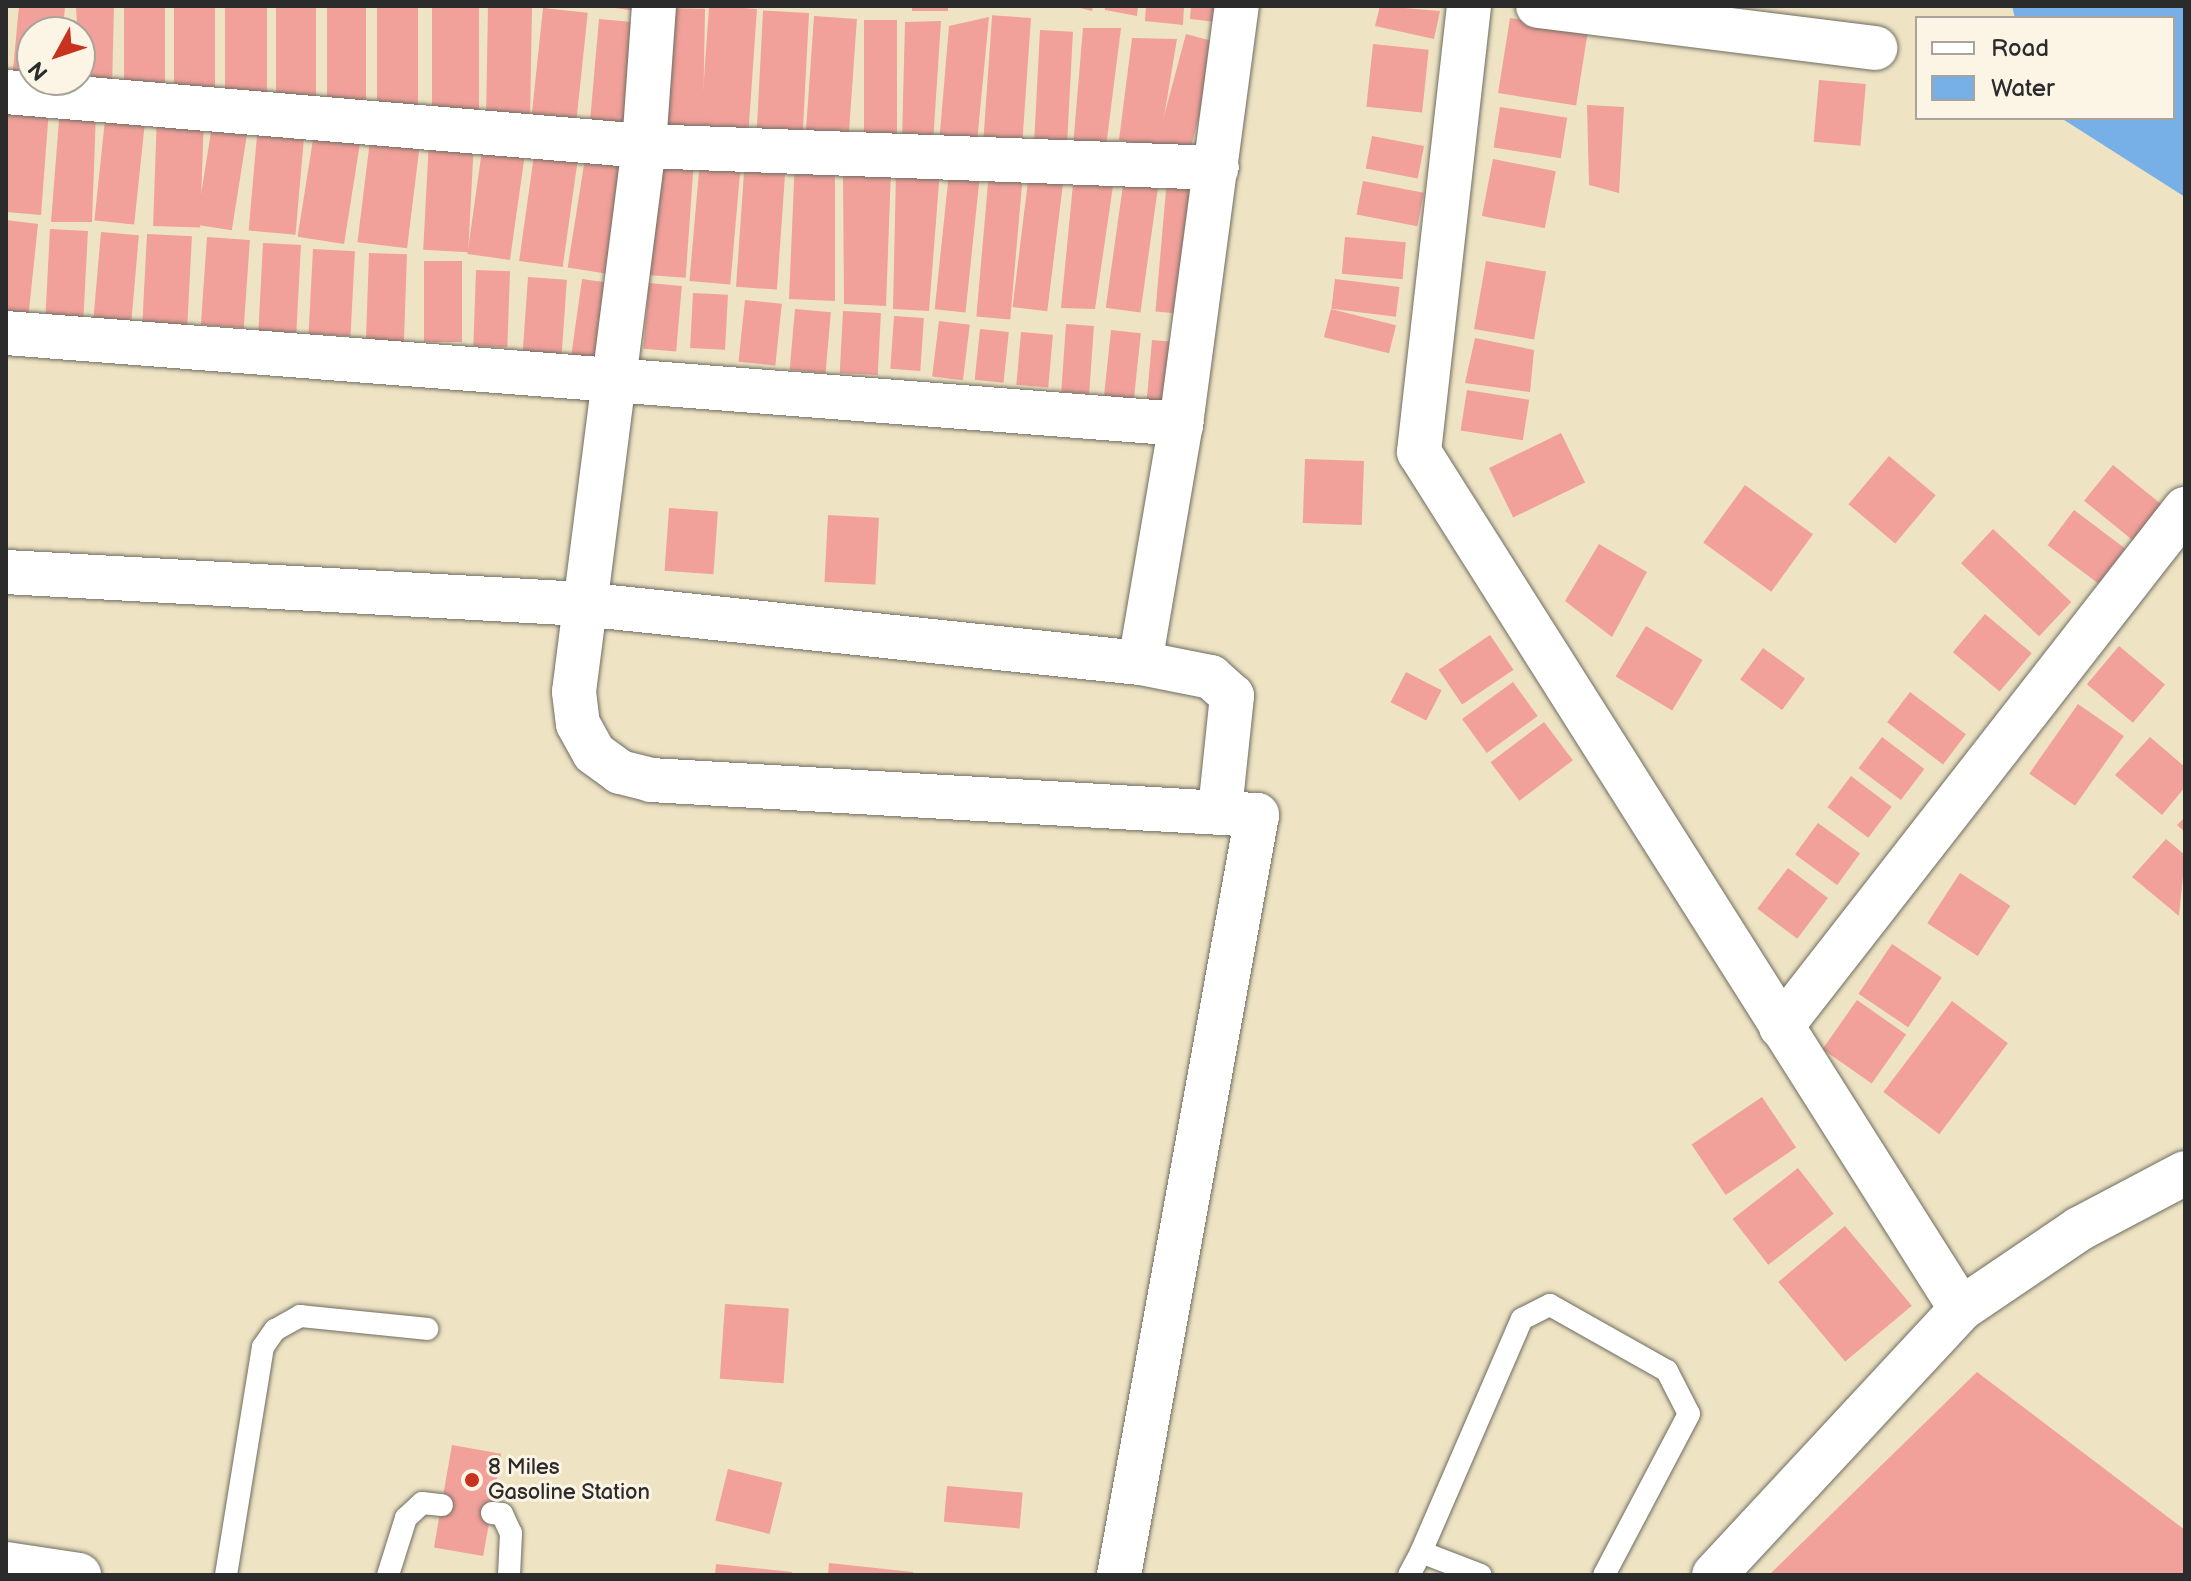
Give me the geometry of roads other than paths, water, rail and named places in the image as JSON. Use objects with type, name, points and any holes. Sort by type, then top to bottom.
[{"type":"street","points":[[654,6],[644,146],[582,604],[578,724],[594,753],[620,772],[651,780],[1220,810],[1257,815],[1119,1575]]},
{"type":"street","points":[[1140,663],[1181,424],[1237,6]]},
{"type":"street","points":[[1469,6],[1419,452],[1961,1309]]},
{"type":"street","points":[[1538,6],[1875,48]]},
{"type":"street","points":[[6,92],[644,146],[1217,168]]},
{"type":"street","points":[[6,333],[1181,424]]},
{"type":"street","points":[[1781,1027],[2185,509]]},
{"type":"street","points":[[6,572],[582,604],[1140,663],[1211,677],[1232,696],[1220,810]]},
{"type":"street","points":[[1714,1575],[1961,1309],[2079,1229],[2185,1173]]},
{"type":"street","points":[[6,1564],[79,1575]]},
{"type":"lane","points":[[1409,1575],[1522,1319],[1550,1305],[1667,1371],[1689,1414],[1604,1575]]},
{"type":"lane","points":[[226,1575],[263,1347],[275,1330],[300,1316],[427,1329]]},
{"type":"lane","points":[[388,1575],[406,1518],[422,1503],[442,1505]]},
{"type":"lane","points":[[492,1513],[502,1514],[511,1533],[509,1575]]},
{"type":"lane","points":[[1421,1552],[1481,1575]]},
{"type":"water","points":[[2012,6],[2185,6],[2185,197],[2064,120],[2175,120],[2175,16],[2014,16]]},
{"type":"place","name":"8 Miles Gasoline Station","points":[[472,1480]]}]
